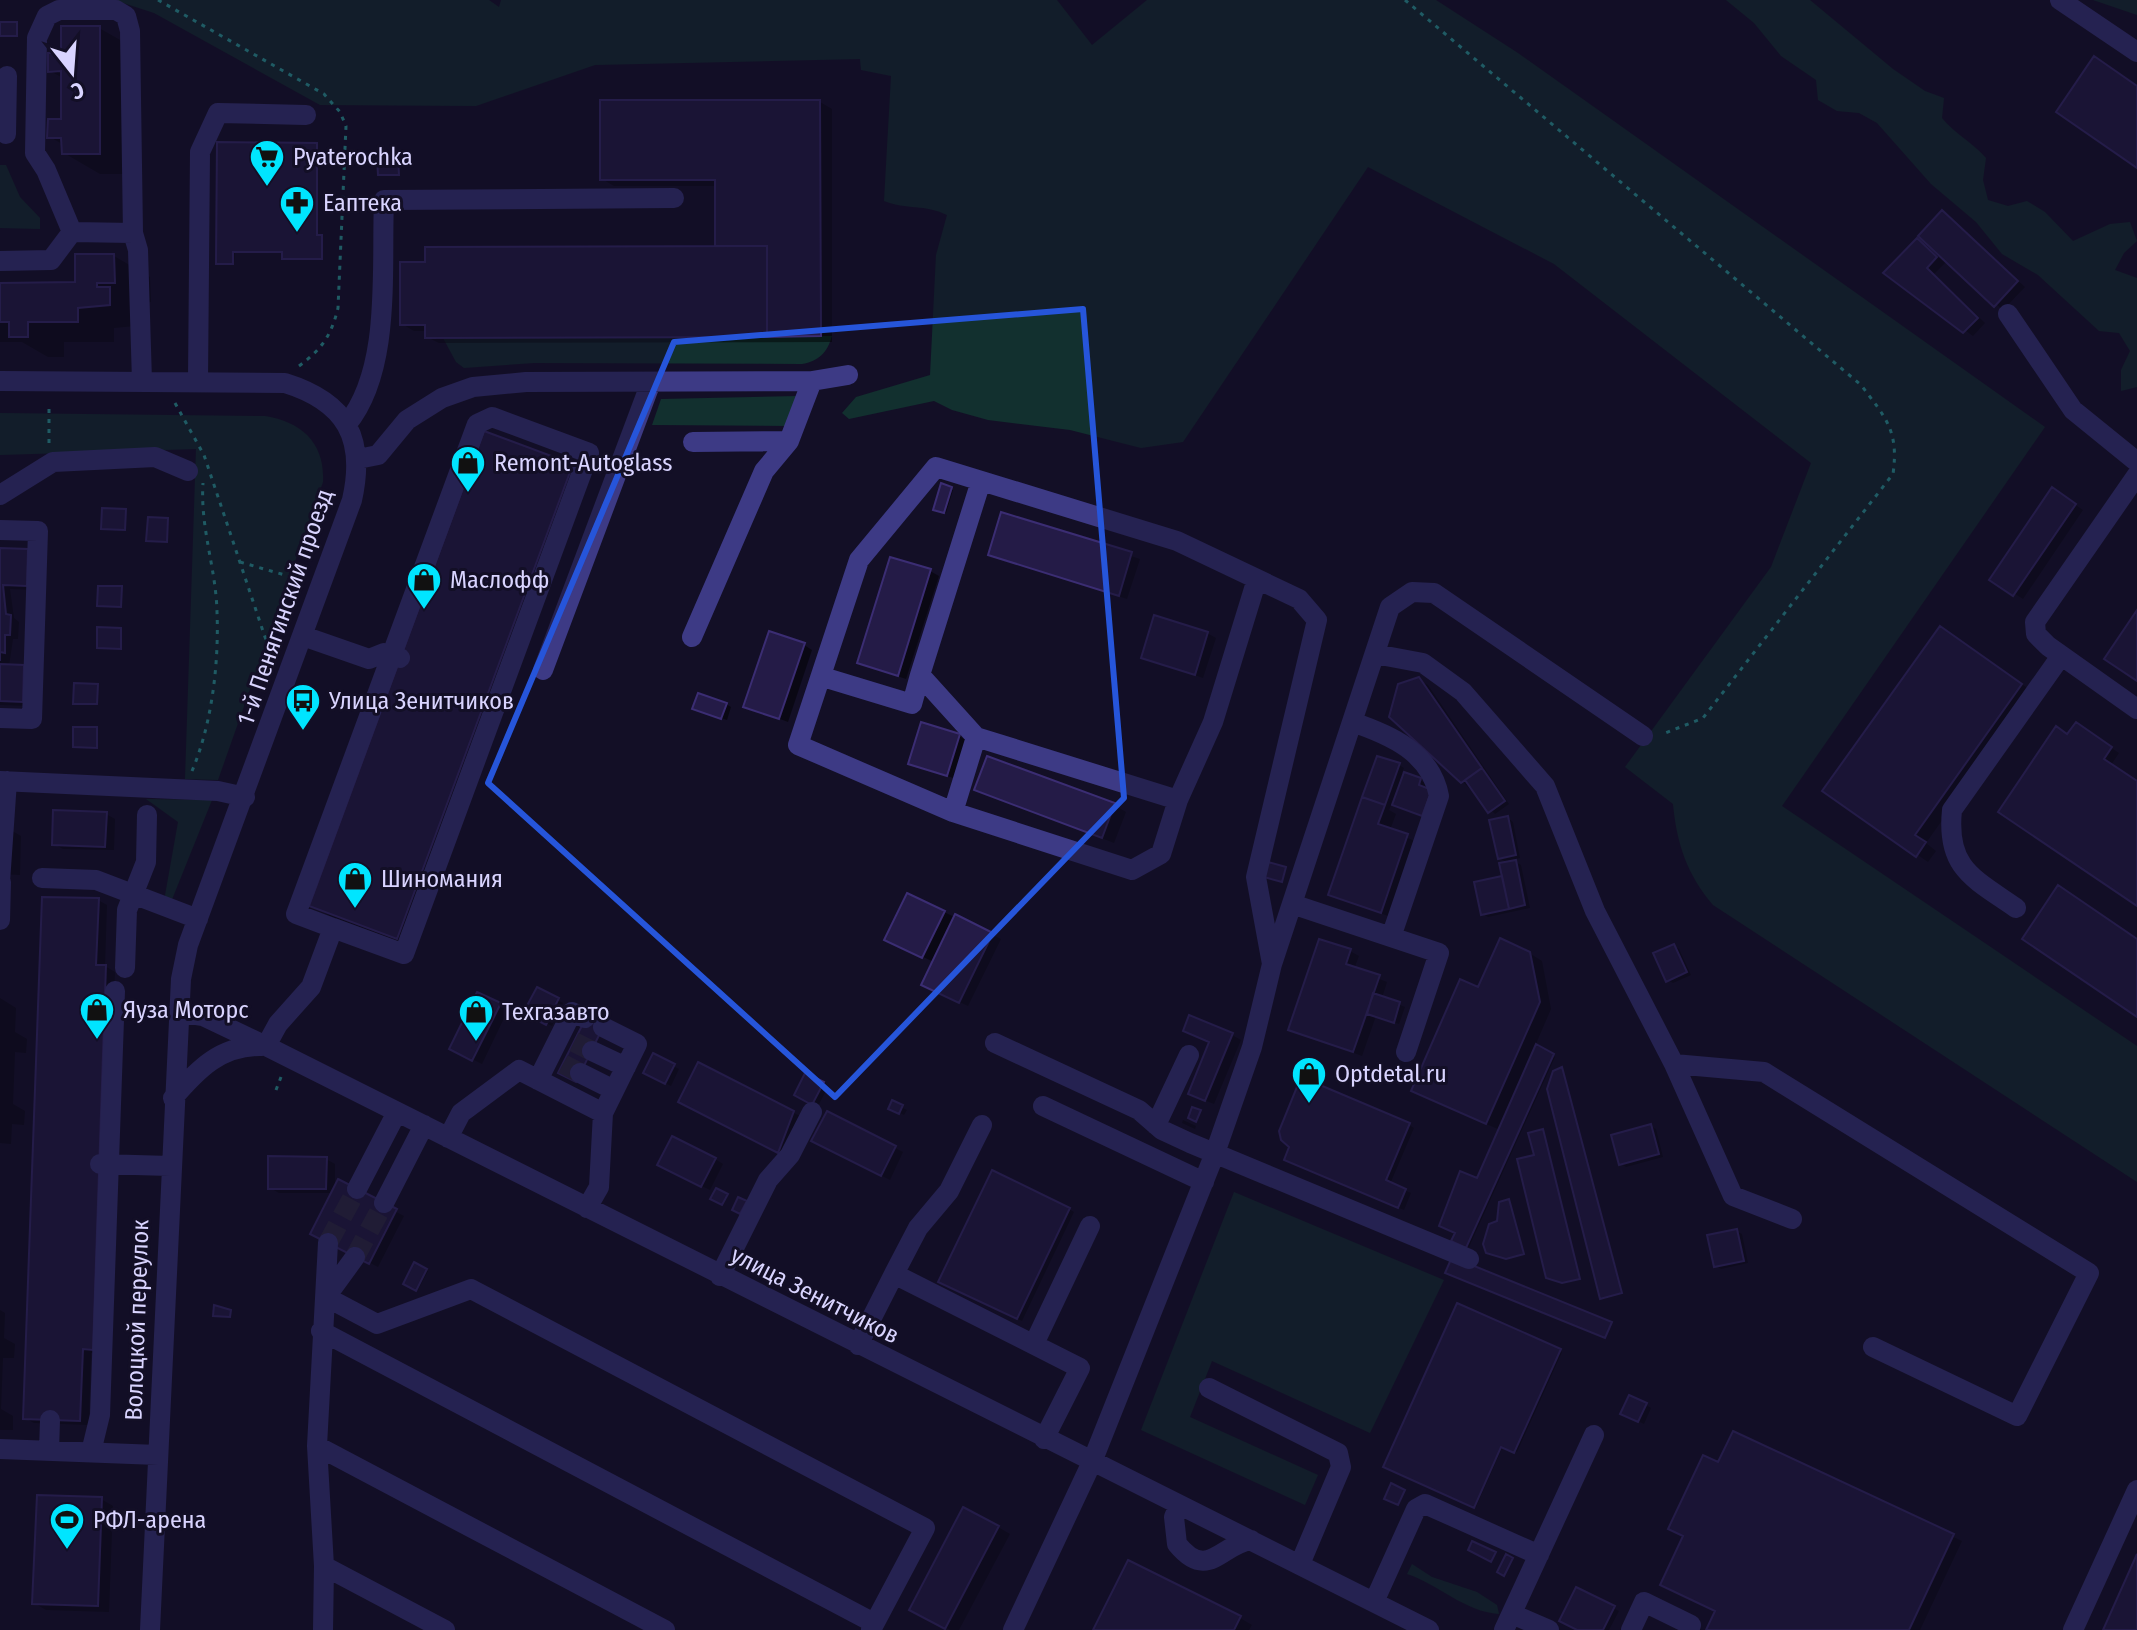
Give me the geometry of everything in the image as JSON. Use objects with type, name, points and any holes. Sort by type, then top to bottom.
[{"type":"street","points":[[2060,0],[2137,52]]},
{"type":"street","points":[[72,232],[46,170],[35,153],[37,38],[47,16],[59,10],[116,10],[126,16],[130,31],[133,233],[138,250],[142,381]]},
{"type":"street","points":[[6,134],[3,76],[36,76]]},
{"type":"street","points":[[198,380],[200,152],[218,113],[306,115]]},
{"type":"street","points":[[347,424],[361,408],[375,367],[384,200],[674,198]]},
{"type":"street","points":[[72,232],[133,233]]},
{"type":"street","points":[[0,261],[51,260],[72,232]]},
{"type":"street","points":[[2008,314],[2073,410],[2137,462]]},
{"type":"street","points":[[358,459],[378,455],[407,420],[442,398],[473,387],[526,382],[812,381],[848,375]]},
{"type":"street","name":"1-й Пенягинский проезд","points":[[0,381],[285,383],[320,398],[347,424],[358,459],[352,500],[198,919],[181,979],[177,1012]]},
{"type":"street","points":[[692,637],[764,471],[789,441],[812,381]]},
{"type":"street","points":[[543,670],[651,382]]},
{"type":"street","points":[[492,417],[589,453],[404,954],[296,914],[387,680],[477,424],[492,417]]},
{"type":"street","points":[[693,442],[789,441]]},
{"type":"street","points":[[0,495],[50,464],[155,457],[188,471]]},
{"type":"street","points":[[1257,579],[1213,722],[1178,800],[1161,854],[1132,870],[953,812],[798,745],[823,677],[859,560],[936,467],[1177,541],[1257,579],[1299,599],[1317,620],[1256,877],[1272,964]]},
{"type":"street","points":[[2137,475],[2035,622],[2036,634],[2061,656],[2137,709]]},
{"type":"street","points":[[823,677],[912,704],[981,481]]},
{"type":"street","points":[[0,530],[38,531],[32,719],[0,718]]},
{"type":"street","points":[[1013,1630],[1092,1462],[1215,1153],[1252,1047],[1272,964],[1390,607],[1412,592],[1434,593],[1643,736]]},
{"type":"street","points":[[303,636],[369,659],[384,653],[396,657]]},
{"type":"street","points":[[1375,654],[1423,663],[1463,692],[1545,786],[1595,911],[1674,1064],[1733,1196],[1792,1219]]},
{"type":"street","points":[[2016,908],[1969,876],[1956,859],[1949,836],[1952,810],[2061,656]]},
{"type":"street","points":[[369,659],[376,676],[387,680]]},
{"type":"street","points":[[920,675],[976,737],[1178,800]]},
{"type":"street","points":[[1352,722],[1394,736],[1435,774],[1439,796],[1391,937]]},
{"type":"street","points":[[953,812],[976,737]]},
{"type":"street","points":[[0,920],[3,781],[183,789],[245,797]]},
{"type":"street","points":[[125,968],[127,910],[146,862],[147,815]]},
{"type":"street","points":[[42,878],[96,880],[198,919]]},
{"type":"street","points":[[1292,904],[1439,953],[1406,1052]]},
{"type":"street","points":[[173,1098],[213,1058],[231,1049],[266,1046],[278,1024],[311,987],[333,928]]},
{"type":"street","points":[[91,1452],[100,1415],[104,1164],[115,991]]},
{"type":"street","name":"улица Зенитчиков","points":[[177,1012],[203,1016],[266,1046],[1429,1630]]},
{"type":"street","name":"Волоцкой переулок","points":[[150,1630],[177,1012]]},
{"type":"street","points":[[538,1080],[564,1065],[575,1043],[572,1012],[637,1044],[603,1113],[599,1187],[587,1208]]},
{"type":"street","points":[[575,1043],[626,1067]]},
{"type":"street","points":[[995,1043],[1139,1110],[1156,1125],[1215,1153],[1469,1259]]},
{"type":"street","points":[[1156,1125],[1189,1055]]},
{"type":"street","points":[[1674,1064],[1764,1072],[2089,1273],[2017,1416],[1873,1347]]},
{"type":"street","points":[[564,1065],[614,1090]]},
{"type":"street","points":[[448,1138],[461,1113],[519,1070],[603,1113]]},
{"type":"street","points":[[1043,1106],[1204,1182]]},
{"type":"street","points":[[357,1189],[397,1112]]},
{"type":"street","points":[[720,1276],[768,1180],[790,1155],[812,1112]]},
{"type":"street","points":[[384,1203],[424,1125]]},
{"type":"street","points":[[858,1345],[918,1228],[949,1191],[982,1125]]},
{"type":"street","points":[[104,1164],[170,1166]]},
{"type":"street","points":[[1034,1344],[1090,1226]]},
{"type":"street","points":[[323,1630],[324,1566],[317,1446],[328,1243]]},
{"type":"street","points":[[326,1297],[355,1257]]},
{"type":"street","points":[[894,1274],[1080,1368],[1044,1439]]},
{"type":"street","points":[[321,1331],[873,1626],[925,1528],[471,1289],[377,1324],[326,1297]]},
{"type":"street","points":[[1209,1388],[1338,1453],[1341,1467],[1300,1564]]},
{"type":"street","points":[[49,1451],[50,1420]]},
{"type":"street","points":[[1549,1630],[1508,1622],[1594,1435]]},
{"type":"street","points":[[317,1446],[665,1630]]},
{"type":"street","points":[[0,1449],[158,1455]]},
{"type":"street","points":[[2073,1630],[2137,1490]]},
{"type":"street","points":[[1374,1602],[1416,1509],[1425,1504],[1539,1555]]},
{"type":"street","points":[[1179,1505],[1174,1517],[1177,1544],[1203,1561],[1215,1561],[1236,1545],[1251,1540]]},
{"type":"street","points":[[324,1566],[445,1630]]},
{"type":"street","points":[[1631,1630],[1644,1602],[1691,1625],[1689,1630]]},
{"type":"path","points":[[158,0],[324,94],[340,112],[346,126],[338,308],[332,333],[320,350],[299,366]]},
{"type":"path","points":[[1405,0],[1861,385],[1891,424],[1896,452],[1893,474],[1703,718],[1672,733],[1643,736]]},
{"type":"path","points":[[175,395],[175,408],[204,455],[270,652]]},
{"type":"path","points":[[49,409],[50,464]]},
{"type":"path","points":[[183,789],[204,740],[215,649],[217,612],[203,534],[204,455]]},
{"type":"path","points":[[240,562],[305,581]]},
{"type":"path","points":[[276,1090],[281,1077]]},
{"type":"highlighted area","points":[[1083,309],[1124,798],[835,1097],[488,783],[674,342]]},
{"type":"green space","points":[[114,0],[489,0],[499,7],[501,0],[1057,0],[1092,45],[1147,0],[1436,0],[1518,53],[2045,427],[1782,806],[2137,1046],[2137,1182],[1713,905],[1696,882],[1677,833],[1673,804],[1625,767],[1771,567],[1811,463],[1554,264],[1368,167],[1183,442],[1141,448],[1070,430],[988,420],[952,410],[934,401],[849,419],[842,413],[856,397],[930,375],[936,255],[947,215],[884,201],[891,76],[861,70],[860,59],[595,65],[476,106],[320,105],[154,13]]},
{"type":"green space","points":[[1726,0],[1810,0],[1893,69],[1925,91],[1944,98],[1942,118],[1986,158],[1983,180],[1988,200],[2008,206],[2027,201],[2045,212],[2073,241],[2110,224],[2130,222],[2137,241],[2124,253],[2115,270],[2137,278],[2137,387],[2121,391],[2121,370],[2130,351],[2119,333],[2099,331],[2038,275],[2002,254],[1976,222],[1931,184],[1877,123],[1859,113],[1837,111],[1818,100],[1816,80],[1781,56],[1754,23]]},
{"type":"green space","points":[[2093,0],[2137,0],[2137,15]]},
{"type":"green space","points":[[0,165],[6,165],[20,197],[40,218],[40,229],[0,228]]},
{"type":"green space","points":[[832,336],[822,355],[802,364],[534,363],[464,368],[456,362],[443,338]]},
{"type":"green space","points":[[798,396],[788,426],[652,425],[661,399]]},
{"type":"green space","points":[[0,413],[265,416],[300,429],[315,446],[323,468],[323,482],[218,780],[185,779],[196,449],[0,455]]},
{"type":"green space","points":[[146,799],[212,800],[171,902],[164,901],[178,822]]},
{"type":"green space","points":[[1234,1192],[1444,1280],[1370,1433],[1212,1361],[1190,1417],[1318,1475],[1305,1505],[1141,1430]]},
{"type":"green space","points":[[1412,1564],[1432,1577],[1477,1592],[1497,1605],[1499,1614],[1463,1603],[1407,1574]]},
{"type":"building","points":[[0,22],[17,22],[17,36],[0,36]]},
{"type":"building","points":[[61,26],[100,26],[100,154],[62,154],[61,138],[47,138],[48,119],[61,119],[61,71],[48,72],[48,53],[61,53]]},
{"type":"building","points":[[2094,56],[2137,86],[2137,168],[2056,112]]},
{"type":"building","points":[[600,100],[820,100],[821,336],[767,337],[767,246],[715,246],[715,180],[600,180]]},
{"type":"building","name":"Pyaterochka","points":[[217,142],[317,143],[317,235],[322,235],[322,259],[282,259],[282,252],[233,252],[233,264],[216,264]]},
{"type":"building","points":[[377,157],[398,157],[399,175],[378,175]]},
{"type":"building","points":[[1942,210],[2018,281],[1994,307],[1918,236]]},
{"type":"building","points":[[1917,238],[1937,257],[1927,268],[1978,318],[1963,333],[1883,273]]},
{"type":"building","points":[[767,246],[767,337],[425,338],[425,325],[400,325],[400,262],[425,262],[425,247]]},
{"type":"building","points":[[75,254],[114,254],[115,283],[97,283],[97,287],[110,287],[110,305],[78,308],[78,322],[28,322],[28,337],[9,337],[9,322],[0,322],[0,283],[75,282]]},
{"type":"building","points":[[484,431],[573,464],[397,939],[309,906]]},
{"type":"building","points":[[941,483],[952,487],[944,513],[933,510]]},
{"type":"building","points":[[2052,487],[2076,504],[2013,596],[1989,580]]},
{"type":"building","points":[[102,508],[126,509],[125,530],[101,529]]},
{"type":"building","points":[[1001,512],[1132,552],[1119,596],[988,555]]},
{"type":"building","points":[[148,517],[168,518],[167,542],[146,541]]},
{"type":"building","points":[[0,548],[28,549],[27,586],[3,585],[6,614],[11,615],[10,635],[5,635],[5,653],[0,652]]},
{"type":"building","points":[[890,557],[931,569],[898,676],[857,663]]},
{"type":"building","points":[[98,586],[122,586],[121,607],[97,606]]},
{"type":"building","points":[[2137,610],[2137,681],[2104,659]]},
{"type":"building","points":[[1154,615],[1208,632],[1195,675],[1141,658]]},
{"type":"building","points":[[1940,626],[2022,684],[1915,835],[1926,842],[1916,857],[1822,791]]},
{"type":"building","points":[[97,627],[121,628],[121,649],[97,648]]},
{"type":"building","points":[[769,631],[805,643],[779,719],[743,707]]},
{"type":"building","points":[[0,664],[24,665],[23,702],[0,701]]},
{"type":"building","points":[[1419,677],[1482,768],[1461,783],[1389,717],[1398,684]]},
{"type":"building","points":[[74,683],[98,684],[97,704],[73,704]]},
{"type":"building","points":[[698,693],[727,703],[721,719],[692,709]]},
{"type":"building","points":[[921,722],[960,734],[947,776],[908,764]]},
{"type":"building","points":[[2076,722],[2112,747],[2104,759],[2137,781],[2137,906],[1998,812],[2056,726],[2067,734]]},
{"type":"building","points":[[73,727],[97,727],[97,748],[73,747]]},
{"type":"building","points":[[987,756],[1115,803],[1102,838],[974,790]]},
{"type":"building","points":[[1377,756],[1400,763],[1385,805],[1362,797]]},
{"type":"building","points":[[1482,768],[1505,801],[1488,813],[1465,780]]},
{"type":"building","points":[[1404,772],[1421,778],[1419,785],[1432,790],[1422,816],[1392,805]]},
{"type":"building","points":[[1362,797],[1385,805],[1378,824],[1408,834],[1381,913],[1328,895]]},
{"type":"building","points":[[53,810],[107,812],[105,847],[52,845]]},
{"type":"building","points":[[1508,816],[1516,855],[1498,859],[1489,820]]},
{"type":"building","points":[[1516,860],[1525,905],[1509,909],[1499,863]]},
{"type":"building","points":[[1268,862],[1286,867],[1282,882],[1264,877]]},
{"type":"building","points":[[1502,876],[1509,909],[1481,915],[1474,882]]},
{"type":"building","points":[[2058,885],[2137,939],[2137,1017],[2022,939]]},
{"type":"building","points":[[907,893],[945,911],[922,958],[884,940]]},
{"type":"building","points":[[42,897],[99,898],[96,965],[106,965],[93,1350],[83,1349],[80,1421],[23,1419]]},
{"type":"building","points":[[955,914],[993,933],[959,1003],[921,985]]},
{"type":"building","points":[[1500,938],[1530,952],[1540,1002],[1486,1124],[1411,1091],[1460,979],[1478,987]]},
{"type":"building","points":[[1319,939],[1351,949],[1346,964],[1380,975],[1353,1052],[1288,1030]]},
{"type":"building","points":[[1674,944],[1687,972],[1666,982],[1653,953]]},
{"type":"building","points":[[537,987],[559,998],[546,1025],[523,1013]]},
{"type":"building","points":[[477,992],[501,1003],[472,1061],[449,1049]]},
{"type":"building","points":[[1373,993],[1400,1002],[1394,1023],[1367,1014]]},
{"type":"building","points":[[592,1006],[609,1015],[576,1082],[558,1073]]},
{"type":"building","points":[[1189,1015],[1233,1033],[1205,1101],[1188,1094],[1209,1042],[1183,1031]]},
{"type":"building","points":[[1536,1044],[1554,1054],[1466,1248],[1451,1241],[1455,1233],[1439,1226],[1460,1171],[1477,1178]]},
{"type":"building","points":[[653,1053],[675,1064],[665,1084],[643,1073]]},
{"type":"building","points":[[698,1062],[794,1111],[778,1153],[678,1102]]},
{"type":"building","points":[[1562,1067],[1622,1293],[1600,1299],[1547,1089],[1553,1071]]},
{"type":"building","points":[[805,1073],[824,1082],[812,1105],[794,1095]]},
{"type":"building","points":[[1301,1077],[1410,1123],[1386,1180],[1406,1189],[1398,1208],[1284,1160],[1289,1147],[1281,1140],[1279,1131]]},
{"type":"building","points":[[892,1100],[903,1105],[899,1114],[888,1109]]},
{"type":"building","points":[[1192,1107],[1201,1110],[1196,1122],[1188,1118]]},
{"type":"building","points":[[827,1111],[896,1146],[881,1176],[811,1141]]},
{"type":"building","points":[[1651,1124],[1659,1154],[1619,1165],[1611,1135]]},
{"type":"building","points":[[1543,1129],[1580,1279],[1562,1283],[1546,1278],[1517,1159],[1534,1155],[1528,1133]]},
{"type":"building","points":[[672,1136],[716,1158],[701,1187],[657,1165]]},
{"type":"building","points":[[268,1156],[327,1157],[326,1189],[268,1189]]},
{"type":"building","points":[[992,1170],[1070,1208],[1017,1319],[938,1282]]},
{"type":"building","points":[[338,1179],[397,1209],[369,1264],[310,1234]]},
{"type":"building","points":[[716,1188],[728,1194],[722,1205],[710,1199]]},
{"type":"building","points":[[738,1197],[747,1201],[740,1214],[732,1210]]},
{"type":"building","points":[[1509,1199],[1524,1254],[1506,1259],[1486,1253],[1483,1244],[1489,1224],[1497,1221],[1499,1202]]},
{"type":"building","points":[[1737,1229],[1744,1261],[1714,1267],[1707,1235]]},
{"type":"building","points":[[1452,1257],[1612,1322],[1605,1338],[1445,1273]]},
{"type":"building","points":[[414,1262],[427,1269],[416,1291],[403,1284]]},
{"type":"building","points":[[1457,1303],[1561,1349],[1514,1453],[1501,1447],[1474,1508],[1383,1467]]},
{"type":"building","points":[[214,1305],[231,1310],[230,1317],[213,1316]]},
{"type":"building","points":[[1629,1395],[1647,1403],[1638,1422],[1620,1414]]},
{"type":"building","points":[[1733,1431],[1954,1534],[1909,1630],[1706,1630],[1715,1611],[1660,1585],[1683,1536],[1668,1529],[1703,1455],[1718,1462]]},
{"type":"building","points":[[1391,1483],[1405,1490],[1398,1505],[1384,1499]]},
{"type":"building","name":"РФЛ-арена","points":[[37,1495],[102,1497],[98,1606],[32,1604]]},
{"type":"building","points":[[963,1507],[999,1526],[945,1629],[909,1610]]},
{"type":"building","points":[[1472,1541],[1496,1552],[1491,1562],[1468,1550]]},
{"type":"building","points":[[1506,1554],[1513,1558],[1504,1576],[1497,1572]]},
{"type":"building","points":[[2137,1554],[2137,1630],[2103,1630]]},
{"type":"building","points":[[1128,1560],[1241,1616],[1234,1630],[1093,1630]]},
{"type":"building","points":[[1576,1587],[1615,1606],[1603,1630],[1577,1630],[1559,1621]]},
{"type":"tunnel","points":[[574,1042],[592,1051]]},
{"type":"tunnel","points":[[563,1064],[580,1073]]},
{"type":"tunnel","points":[[328,1243],[357,1189]]},
{"type":"tunnel","points":[[355,1257],[384,1203]]},
{"type":"place","name":"Pyaterochka","points":[[267,188]]},
{"type":"place","name":"Еаптека","points":[[297,234]]},
{"type":"place","name":"Remont-Autoglass","points":[[468,494]]},
{"type":"place","name":"Маслофф","points":[[424,611]]},
{"type":"place","name":"Улица Зенитчиков","points":[[303,732]]},
{"type":"place","name":"Шиномания","points":[[355,910]]},
{"type":"place","name":"Яуза Моторс","points":[[97,1041]]},
{"type":"place","name":"Техгазавто","points":[[476,1043]]},
{"type":"place","name":"Optdetal.ru","points":[[1309,1105]]},
{"type":"place","name":"РФЛ-арена","points":[[67,1551]]}]
